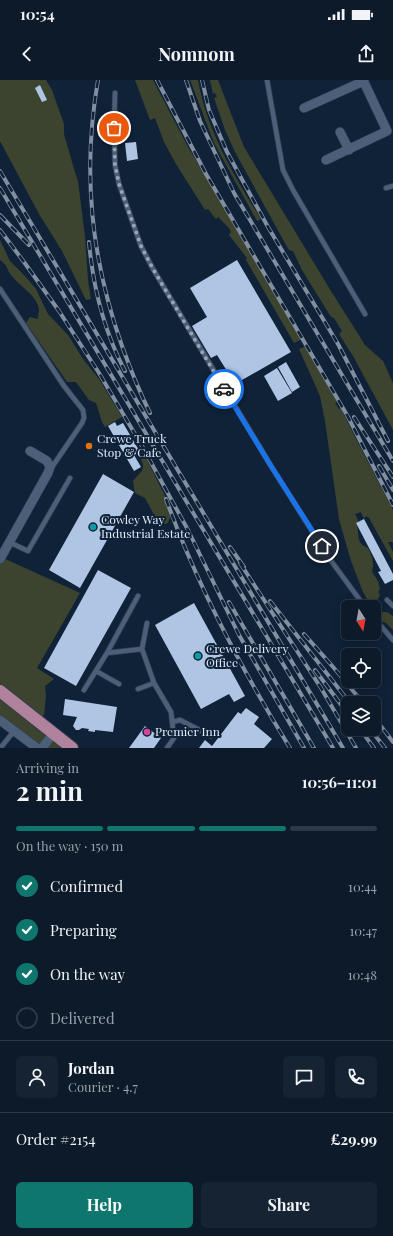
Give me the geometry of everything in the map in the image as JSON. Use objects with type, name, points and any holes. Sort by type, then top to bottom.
[{"type":"main road","points":[[0,691],[72,748]]},
{"type":"street","points":[[304,108],[364,81],[390,129],[326,160]]},
{"type":"street","points":[[340,132],[349,150]]},
{"type":"street","points":[[0,557],[50,467],[47,461],[30,451]]},
{"type":"street","points":[[0,720],[37,748]]},
{"type":"street","points":[[42,748],[53,734]]},
{"type":"lane","points":[[267,80],[283,170],[293,190],[365,314]]},
{"type":"lane","points":[[115,93],[115,165],[119,184],[141,246],[153,269],[271,466],[329,558],[360,600]]},
{"type":"lane","points":[[386,188],[393,186]]},
{"type":"lane","points":[[0,289],[64,386],[83,410],[84,418],[82,423],[48,473]]},
{"type":"lane","points":[[8,542],[28,551],[70,478]]},
{"type":"lane","points":[[84,690],[107,653],[138,596]]},
{"type":"lane","points":[[387,600],[393,606]]},
{"type":"lane","points":[[147,623],[142,649],[154,683],[171,712],[174,738],[167,748]]},
{"type":"lane","points":[[381,628],[393,640]]},
{"type":"lane","points":[[107,653],[142,649]]},
{"type":"lane","points":[[96,671],[119,684]]},
{"type":"lane","points":[[138,689],[154,683]]},
{"type":"lane","points":[[172,722],[180,720],[211,736]]},
{"type":"lane","points":[[2,746],[14,731]]},
{"type":"green space","points":[[0,80],[46,80],[52,90],[64,124],[64,134],[78,181],[91,299],[86,300],[62,251],[39,214],[0,141]]},
{"type":"green space","points":[[135,80],[153,80],[187,145],[302,339],[294,343],[246,260],[247,258],[229,235],[231,232],[229,228],[218,217],[216,219],[208,209],[205,210],[164,142],[155,118],[150,120]]},
{"type":"green space","points":[[190,80],[198,80],[202,99],[215,135],[232,170],[261,219],[257,221],[214,143]]},
{"type":"green space","points":[[210,80],[218,80],[244,147],[331,291],[365,345],[383,361],[393,383],[393,430],[353,356],[339,334],[342,331],[334,318],[331,317],[302,270],[293,251],[289,250],[286,245],[235,152],[225,130],[214,98],[217,97],[215,93],[213,94]]},
{"type":"green space","points":[[0,240],[10,261],[36,289],[48,314],[68,335],[83,359],[99,379],[122,417],[105,427],[96,403],[89,400],[76,382],[67,382],[26,323],[30,317],[38,319],[39,309],[35,299],[9,273],[6,266],[0,260]]},
{"type":"green space","points":[[304,347],[307,348],[337,402],[335,403],[339,409],[341,408],[393,510],[393,543],[388,542],[393,552],[393,561],[369,518],[366,516],[364,519],[361,512],[355,514],[359,522],[356,523],[359,540],[368,548],[372,557],[372,572],[378,581],[380,589],[378,592],[380,595],[378,600],[367,599],[351,561],[339,519],[320,396],[299,349]]},
{"type":"green space","points":[[141,455],[145,456],[168,502],[171,514],[168,523],[164,524],[158,522],[145,498],[135,493],[133,481],[143,468],[140,458]]},
{"type":"green space","points":[[1,557],[80,593],[37,668],[54,679],[45,686],[46,696],[44,715],[37,720],[72,748],[37,748],[0,720]]},
{"type":"green space","points":[[387,612],[393,616],[393,630],[386,623],[381,621],[381,613]]},
{"type":"building","points":[[40,85],[47,100],[42,102],[35,88]]},
{"type":"building","points":[[136,142],[138,159],[127,161],[125,143]]},
{"type":"building","points":[[237,260],[291,352],[235,384],[217,355],[211,358],[192,326],[207,317],[190,288]]},
{"type":"building","points":[[286,362],[300,387],[292,392],[278,367]]},
{"type":"building","points":[[277,368],[292,393],[278,401],[264,376]]},
{"type":"building","points":[[115,422],[117,426],[123,423],[140,452],[134,455],[141,467],[134,471],[108,426]]},
{"type":"building","name":"Cowley Way Industrial Estate","points":[[103,474],[134,492],[80,588],[49,570]]},
{"type":"building","points":[[364,519],[393,574],[393,580],[385,584],[378,572],[381,571],[356,523]]},
{"type":"building","points":[[98,570],[131,588],[76,686],[44,668]]},
{"type":"building","name":"Crewe Delivery Office","points":[[194,603],[245,696],[234,702],[229,694],[201,709],[155,625]]},
{"type":"building","points":[[65,699],[117,707],[113,732],[95,730],[95,732],[82,728],[76,730],[73,726],[77,717],[63,715]]},
{"type":"building","points":[[246,708],[259,717],[254,724],[272,739],[264,748],[199,748],[205,740],[212,746],[238,712],[241,714]]},
{"type":"building","name":"Premier Inn","points":[[145,726],[161,738],[154,748],[129,748]]},
{"type":"railway","points":[[98,80],[93,114],[90,181],[92,214],[97,247],[111,313],[135,380],[150,413]]},
{"type":"railway","points":[[157,80],[206,174],[347,415],[393,505]]},
{"type":"railway","points":[[186,80],[200,121],[234,193],[393,461]]},
{"type":"railway","points":[[202,80],[209,110],[227,152],[268,227],[338,344],[388,441]]},
{"type":"railway","points":[[0,171],[343,748]]},
{"type":"railway","points":[[0,188],[333,748]]},
{"type":"railway","points":[[0,215],[29,245]]},
{"type":"railway","points":[[0,230],[59,311],[99,373],[142,446],[188,530],[239,635],[304,748]]},
{"type":"railway","points":[[89,242],[93,276],[105,324],[125,371]]},
{"type":"railway","points":[[354,417],[393,477]]},
{"type":"railway","points":[[379,466],[393,490]]},
{"type":"railway","points":[[166,499],[178,531],[206,595],[238,658],[290,748]]},
{"type":"railway","points":[[230,547],[244,567]]},
{"type":"railway","points":[[240,563],[321,688],[356,748]]},
{"type":"railway","points":[[270,601],[345,696]]},
{"type":"railway","points":[[229,602],[314,748]]},
{"type":"railway","points":[[304,634],[357,696]]},
{"type":"railway","points":[[315,670],[341,705]]},
{"type":"railway","points":[[381,726],[393,742]]},
{"type":"railway","points":[[365,736],[374,748]]},
{"type":"railway","points":[[376,736],[385,748]]},
{"type":"way so far","points":[[114,128],[115,165],[119,184],[141,246],[224,389]]},
{"type":"place","name":"Crewe Truck Stop & Cafe","points":[[89,446]]},
{"type":"place","name":"Cowley Way Industrial Estate","points":[[93,527]]},
{"type":"place","name":"Crewe Delivery Office","points":[[198,656]]},
{"type":"place","name":"Premier Inn","points":[[147,732]]},
{"type":"route","points":[[224,389],[322,546]]}]
